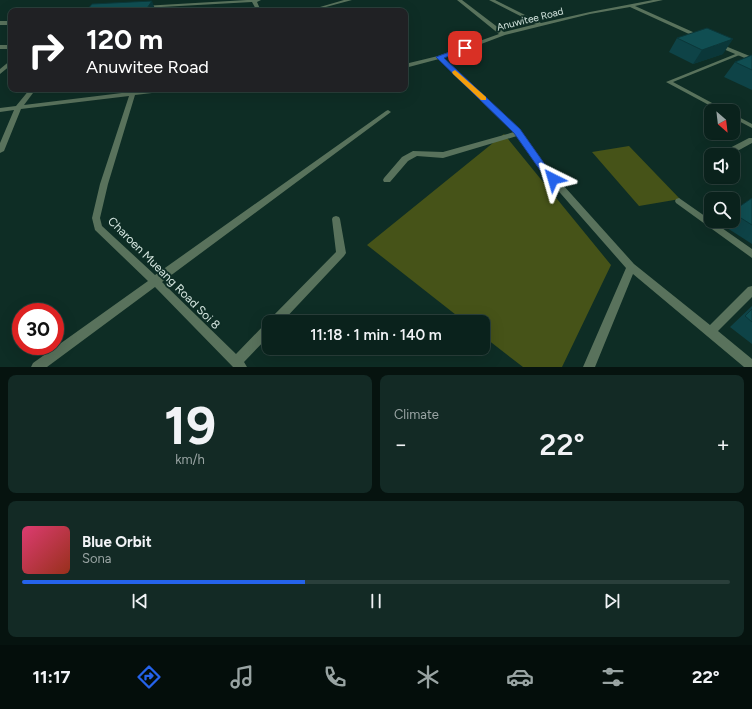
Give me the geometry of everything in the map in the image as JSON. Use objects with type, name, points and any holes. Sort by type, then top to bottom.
[{"type":"street","points":[[322,7],[350,0]]},
{"type":"street","points":[[459,0],[503,34]]},
{"type":"street","points":[[491,0],[541,25]]},
{"type":"street","name":"Anuwitee Road","points":[[408,65],[440,57],[503,34],[590,13],[661,0]]},
{"type":"street","points":[[175,8],[257,1]]},
{"type":"street","points":[[630,6],[752,60]]},
{"type":"street","points":[[140,7],[152,8]]},
{"type":"street","points":[[440,57],[518,133],[543,168],[631,267],[752,366]]},
{"type":"street","points":[[0,72],[8,65]]},
{"type":"street","points":[[0,151],[19,107],[30,92]]},
{"type":"street","points":[[0,110],[133,92]]},
{"type":"street","name":"Charoen Mueang Road Soi 8","points":[[133,92],[104,184],[96,218],[98,228],[156,282],[239,365]]},
{"type":"street","points":[[36,367],[156,282],[388,112]]},
{"type":"street","points":[[387,180],[405,159],[416,153],[443,155],[518,133]]},
{"type":"street","points":[[737,148],[752,140]]},
{"type":"street","points":[[678,202],[752,254]]},
{"type":"street","points":[[282,315],[341,253],[336,219]]},
{"type":"street","points":[[589,367],[631,267]]},
{"type":"street","points":[[710,332],[752,290]]},
{"type":"street","points":[[239,365],[262,337]]},
{"type":"lane","points":[[711,104],[669,82],[740,54]]},
{"type":"lane","points":[[740,120],[752,126]]},
{"type":"green space","points":[[504,134],[611,265],[562,367],[523,367],[490,341],[490,315],[456,315],[367,245]]},
{"type":"green space","points":[[629,146],[680,199],[639,206],[592,152]]},
{"type":"building","points":[[152,1],[147,8],[89,8],[92,4]]},
{"type":"building","points":[[707,28],[733,39],[702,50],[677,38]]},
{"type":"building","points":[[752,55],[752,70],[735,62]]},
{"type":"building","points":[[752,198],[752,225],[740,217],[740,206]]},
{"type":"building","points":[[752,309],[752,322],[745,316]]},
{"type":"slow traffic","points":[[455,72],[484,99]]},
{"type":"route","points":[[465,48],[440,57],[517,131],[543,168],[553,179]]}]
